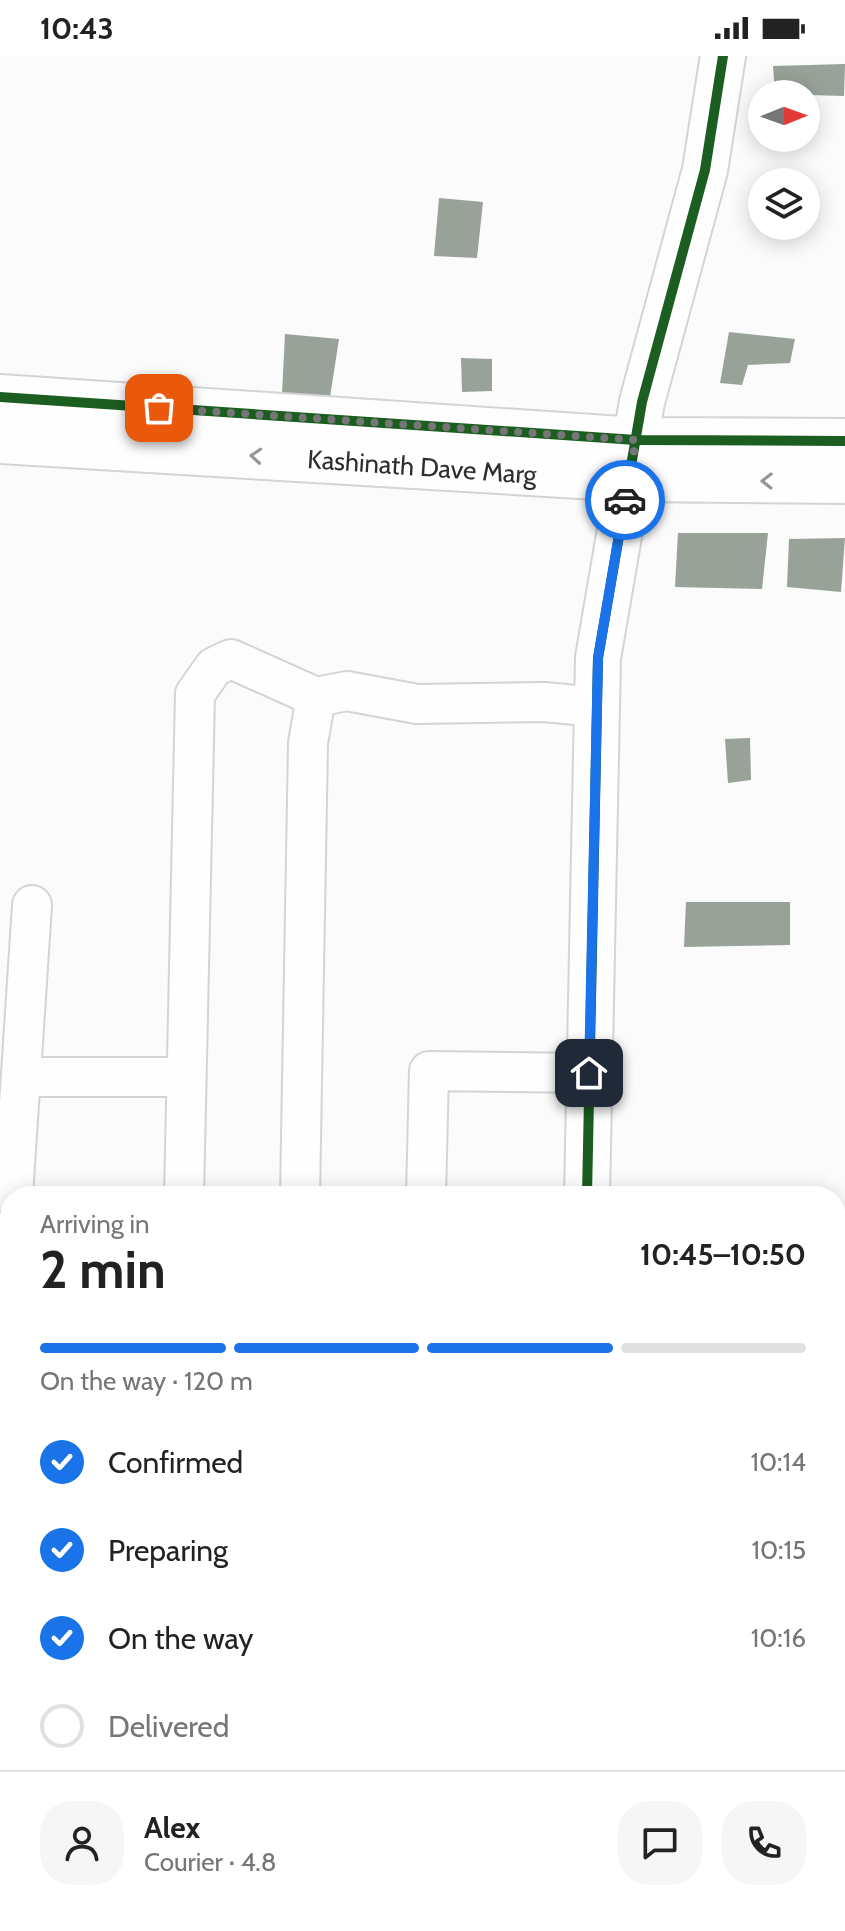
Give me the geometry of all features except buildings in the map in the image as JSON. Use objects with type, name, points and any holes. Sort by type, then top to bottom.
[{"type":"street","points":[[587,1186],[598,658],[642,402],[705,170],[723,56]]},
{"type":"street","name":"Kashinath Dave Marg","points":[[0,397],[845,481]]},
{"type":"street","name":"Kashinath Dave Marg","points":[[0,441],[632,460],[845,441]]},
{"type":"street","points":[[184,1186],[195,694],[214,667],[231,659],[316,697],[347,691],[417,704],[544,702],[597,707]]},
{"type":"street","points":[[300,1186],[308,743],[316,697]]},
{"type":"street","points":[[14,1186],[32,905]]},
{"type":"street","points":[[426,1186],[429,1071],[589,1073]]},
{"type":"street","points":[[21,1077],[186,1077]]},
{"type":"cycle path","points":[[587,1186],[598,658],[642,402],[705,170],[723,56]]},
{"type":"cycle path","points":[[0,397],[636,440],[845,441]]},
{"type":"way so far","points":[[159,408],[636,440],[625,500]]},
{"type":"route","points":[[589,1073],[598,658],[625,500]]}]
